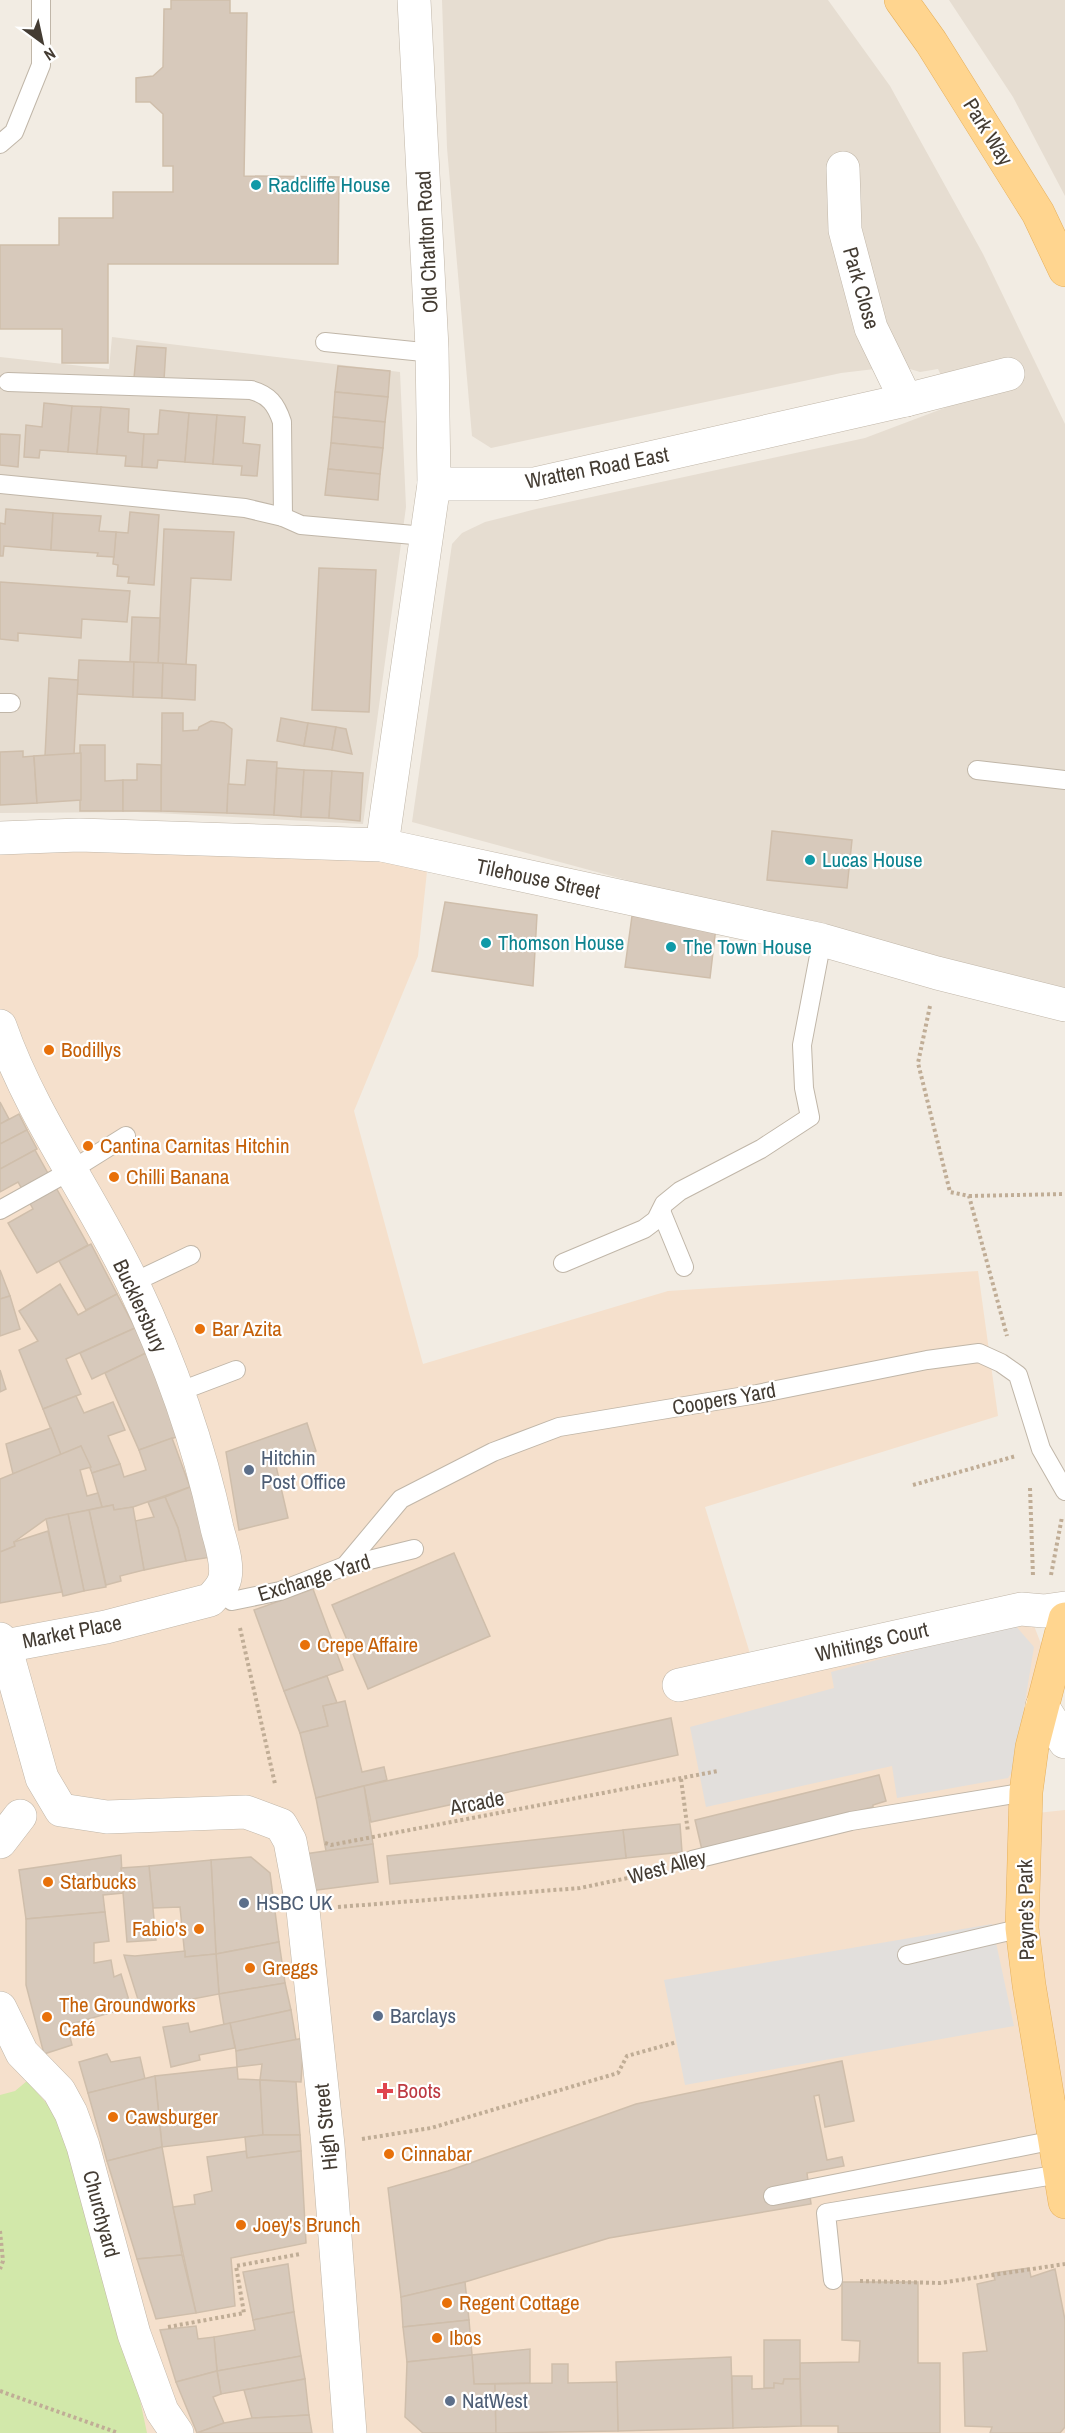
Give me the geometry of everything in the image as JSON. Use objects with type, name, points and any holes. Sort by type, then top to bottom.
[{"type":"main road","name":"Park Way","points":[[901,0],[931,42],[1038,213],[1065,270]]},
{"type":"main road","name":"Payne's Park","points":[[1058,1613],[1042,1706],[1032,1747],[1026,1792],[1022,1928],[1062,2188]]},
{"type":"street","name":"Old Charlton Road","points":[[414,0],[432,353],[434,484]]},
{"type":"street","name":"Park Close","points":[[843,168],[844,230],[871,328],[906,400]]},
{"type":"street","name":"Wratten Road East","points":[[434,484],[534,484],[906,400],[1008,374]]},
{"type":"street","points":[[382,845],[434,484]]},
{"type":"street","name":"Tilehouse Street","points":[[0,838],[79,836],[382,845],[822,940],[937,973],[1065,1005]]},
{"type":"street","name":"Bucklersbury","points":[[0,1026],[39,1112],[132,1283],[178,1392],[208,1486],[225,1564],[221,1596]]},
{"type":"street","name":"Market Place","points":[[61,1810],[42,1778],[11,1713],[3,1642],[106,1627],[221,1596]]},
{"type":"street","name":"Whitings Court","points":[[679,1685],[1021,1609],[1058,1613]]},
{"type":"street","points":[[1042,1706],[1065,1742]]},
{"type":"street","points":[[61,1810],[107,1817],[246,1812],[281,1825]]},
{"type":"street","points":[[0,1842],[10,1817]]},
{"type":"street","name":"High Street","points":[[281,1825],[290,1841],[303,1910],[328,2145],[350,2433]]},
{"type":"street","name":"Churchyard","points":[[0,2008],[22,2054],[59,2091],[71,2113],[83,2146],[135,2334],[162,2411],[177,2433]]},
{"type":"lane","points":[[0,144],[14,132],[41,65],[40,0]]},
{"type":"lane","points":[[325,342],[432,353]]},
{"type":"lane","points":[[8,382],[251,390],[263,394],[277,407],[282,422],[283,517]]},
{"type":"lane","points":[[0,484],[245,508],[283,517],[301,525],[425,536]]},
{"type":"lane","points":[[977,770],[1065,780]]},
{"type":"lane","points":[[563,1263],[644,1229],[656,1220],[664,1204],[680,1191],[760,1149],[810,1118],[804,1088],[802,1045],[822,940]]},
{"type":"lane","points":[[0,1210],[70,1171],[126,1136]]},
{"type":"lane","points":[[661,1211],[684,1267]]},
{"type":"lane","points":[[132,1283],[191,1255]]},
{"type":"lane","name":"Coopers Yard","points":[[345,1566],[401,1499],[493,1452],[559,1427],[757,1394],[927,1360],[979,1353],[1001,1363],[1018,1375]]},
{"type":"lane","points":[[178,1392],[236,1370]]},
{"type":"lane","points":[[1018,1375],[1041,1449],[1065,1491]]},
{"type":"lane","name":"Exchange Yard","points":[[221,1596],[280,1591],[345,1566],[414,1549]]},
{"type":"lane","name":"West Alley","points":[[692,1860],[851,1821],[1026,1792]]},
{"type":"lane","points":[[10,1817],[61,1810]]},
{"type":"lane","points":[[907,1954],[1022,1928]]},
{"type":"lane","points":[[773,2196],[1054,2140]]},
{"type":"lane","points":[[833,2280],[826,2213],[1062,2188]]},
{"type":"path","points":[[937,973],[918,1063],[950,1192],[969,1196],[1065,1194]]},
{"type":"path","points":[[969,1196],[1018,1375]]},
{"type":"path","points":[[913,1485],[1041,1449]]},
{"type":"path","points":[[1041,1449],[1029,1474],[1034,1583],[1058,1613]]},
{"type":"path","points":[[1058,1613],[1063,1515]]},
{"type":"path","points":[[221,1596],[237,1612],[272,1766],[281,1825]]},
{"type":"path","name":"Arcade","points":[[281,1825],[331,1845],[718,1771]]},
{"type":"path","points":[[681,1779],[692,1860]]},
{"type":"path","name":"West Alley","points":[[303,1910],[580,1888],[673,1868],[692,1860]]},
{"type":"path","points":[[328,2145],[431,2128],[486,2112],[618,2073],[627,2056],[677,2042]]},
{"type":"path","points":[[0,2231],[3,2261],[0,2269]]},
{"type":"path","points":[[135,2334],[244,2313],[236,2266],[336,2248]]},
{"type":"path","points":[[833,2280],[940,2283],[1065,2264]]},
{"type":"path","points":[[0,2391],[118,2433]]},
{"type":"shaded area","points":[[442,0],[828,0],[890,86],[983,254],[1065,424],[1065,989],[752,914],[412,822],[452,544],[462,533],[485,522],[536,509],[865,438],[955,404],[938,369],[920,372],[900,366],[841,373],[491,448],[472,436],[447,148]]},
{"type":"shaded area","points":[[949,0],[1065,0],[1065,196],[1013,97]]},
{"type":"shaded area","points":[[112,337],[400,372],[406,507],[363,824],[137,812],[0,813],[0,357],[109,369]]},
{"type":"shaded area","points":[[0,846],[428,862],[418,956],[354,1111],[423,1364],[668,1291],[978,1271],[998,1416],[705,1507],[752,1660],[1021,1592],[1043,1649],[1008,1816],[1065,1810],[1065,2433],[0,2433]]},
{"type":"shaded area","points":[[1014,1624],[1034,1647],[1014,1769],[1008,1778],[897,1798],[892,1766],[706,1807],[690,1727],[834,1688],[831,1672]]},
{"type":"shaded area","points":[[992,1924],[1014,2026],[685,2085],[664,1980]]},
{"type":"green space","points":[[27,2081],[67,2127],[126,2334],[147,2433],[0,2433],[0,2095],[15,2091]]},
{"type":"building","name":"Radcliffe House","points":[[171,0],[230,0],[230,13],[247,13],[244,176],[339,177],[338,264],[108,264],[108,363],[62,363],[62,329],[0,329],[0,245],[59,245],[59,218],[113,218],[113,192],[173,192],[173,166],[163,166],[163,114],[150,102],[136,102],[136,78],[153,76],[163,67],[164,9],[171,9]]},
{"type":"building","points":[[137,346],[166,348],[164,380],[134,378]]},
{"type":"building","points":[[338,366],[390,371],[388,397],[335,392]]},
{"type":"building","points":[[335,392],[388,397],[385,422],[333,417]]},
{"type":"building","points":[[44,403],[72,406],[68,452],[40,450],[39,458],[24,457],[26,425],[42,427]]},
{"type":"building","points":[[72,406],[101,407],[97,454],[68,452]]},
{"type":"building","points":[[101,407],[129,409],[128,432],[144,434],[142,467],[125,466],[126,456],[97,454]]},
{"type":"building","points":[[160,410],[189,413],[185,462],[158,460],[157,468],[142,467],[144,434],[158,434]]},
{"type":"building","points":[[189,413],[217,415],[213,464],[185,462]]},
{"type":"building","points":[[217,415],[245,417],[243,443],[260,445],[257,476],[241,475],[242,466],[213,464]]},
{"type":"building","points":[[333,417],[385,422],[383,448],[331,443]]},
{"type":"building","points":[[0,434],[20,435],[18,467],[0,465]]},
{"type":"building","points":[[331,443],[383,448],[380,474],[328,469]]},
{"type":"building","points":[[328,469],[380,474],[378,500],[325,495]]},
{"type":"building","points":[[6,509],[53,513],[51,550],[4,546],[3,556],[0,556],[0,523],[5,524]]},
{"type":"building","points":[[130,512],[159,515],[154,585],[128,583],[129,577],[117,576],[118,565],[113,564],[116,532],[128,533]]},
{"type":"building","points":[[53,513],[101,516],[99,531],[116,532],[114,557],[97,556],[98,553],[51,550]]},
{"type":"building","points":[[164,529],[234,532],[231,580],[191,578],[186,665],[158,664]]},
{"type":"building","points":[[319,568],[376,570],[369,712],[312,710]]},
{"type":"building","points":[[0,582],[130,591],[127,622],[82,619],[81,638],[18,633],[18,641],[0,639]]},
{"type":"building","points":[[132,617],[160,618],[158,664],[130,662]]},
{"type":"building","points":[[79,660],[134,662],[133,697],[77,694]]},
{"type":"building","points":[[134,662],[163,663],[162,698],[133,697]]},
{"type":"building","points":[[163,663],[196,665],[195,700],[162,698]]},
{"type":"building","points":[[49,678],[78,680],[74,754],[45,756]]},
{"type":"building","points":[[162,713],[183,713],[183,731],[198,730],[199,727],[211,721],[224,723],[232,729],[227,813],[161,811]]},
{"type":"building","points":[[281,718],[308,723],[304,746],[277,741]]},
{"type":"building","points":[[308,723],[336,727],[332,750],[304,746]]},
{"type":"building","points":[[336,727],[346,729],[352,754],[332,750]]},
{"type":"building","points":[[80,745],[105,745],[105,781],[123,780],[123,811],[80,811]]},
{"type":"building","points":[[23,751],[23,757],[34,756],[37,803],[0,805],[0,752]]},
{"type":"building","points":[[81,753],[81,800],[37,803],[34,756]]},
{"type":"building","points":[[247,760],[277,762],[274,815],[227,813],[228,784],[245,785]]},
{"type":"building","points":[[137,764],[161,765],[161,811],[123,811],[123,780],[137,780]]},
{"type":"building","points":[[277,768],[304,770],[301,817],[274,815]]},
{"type":"building","points":[[304,770],[332,771],[329,818],[301,817]]},
{"type":"building","points":[[332,771],[363,773],[360,821],[329,818]]},
{"type":"building","name":"Lucas House","points":[[772,831],[852,840],[847,888],[767,880]]},
{"type":"building","name":"Thomson House","points":[[445,902],[537,915],[533,986],[432,971]]},
{"type":"building","name":"The Town House","points":[[632,916],[716,927],[710,978],[625,967]]},
{"type":"building","points":[[0,1102],[9,1119],[0,1124]]},
{"type":"building","points":[[19,1114],[27,1130],[0,1144],[0,1124]]},
{"type":"building","points":[[27,1130],[37,1149],[0,1169],[0,1144]]},
{"type":"building","points":[[35,1150],[88,1245],[37,1273],[8,1223],[33,1209],[18,1182],[0,1192],[0,1169]]},
{"type":"building","points":[[91,1244],[117,1294],[86,1310],[59,1261]]},
{"type":"building","points":[[0,1270],[10,1296],[0,1299]]},
{"type":"building","points":[[60,1284],[78,1315],[117,1294],[135,1328],[66,1359],[81,1394],[43,1409],[19,1350],[38,1341],[19,1311]]},
{"type":"building","points":[[10,1296],[20,1329],[0,1336],[0,1299]]},
{"type":"building","points":[[135,1328],[146,1353],[92,1379],[80,1353]]},
{"type":"building","points":[[146,1353],[182,1435],[139,1450],[105,1373]]},
{"type":"building","points":[[0,1370],[6,1389],[0,1392]]},
{"type":"building","points":[[76,1396],[84,1413],[113,1402],[125,1430],[108,1436],[120,1464],[92,1473],[81,1446],[61,1455],[43,1409]]},
{"type":"building","points":[[307,1423],[316,1451],[276,1466],[288,1518],[239,1530],[226,1452]]},
{"type":"building","points":[[51,1428],[61,1455],[13,1474],[6,1444]]},
{"type":"building","points":[[172,1438],[190,1487],[133,1507],[114,1510],[113,1505],[102,1507],[92,1473],[120,1464],[124,1477],[146,1470],[139,1450]]},
{"type":"building","points":[[81,1446],[91,1467],[80,1470],[87,1496],[98,1493],[102,1507],[46,1519],[14,1542],[15,1546],[0,1552],[0,1479]]},
{"type":"building","points":[[190,1487],[203,1521],[212,1557],[186,1561],[178,1528],[165,1497]]},
{"type":"building","points":[[165,1497],[178,1528],[186,1561],[144,1570],[135,1521],[154,1517],[148,1502]]},
{"type":"building","points":[[113,1505],[114,1510],[133,1507],[144,1570],[120,1576],[121,1581],[106,1585],[89,1510]]},
{"type":"building","points":[[89,1510],[106,1587],[84,1591],[68,1514]]},
{"type":"building","points":[[68,1514],[84,1591],[63,1596],[46,1519]]},
{"type":"building","points":[[48,1531],[62,1592],[0,1603],[0,1552],[15,1546],[14,1542]]},
{"type":"building","points":[[454,1553],[490,1636],[368,1689],[332,1605]]},
{"type":"building","points":[[313,1589],[343,1670],[284,1691],[254,1610]]},
{"type":"building","points":[[327,1676],[337,1703],[323,1706],[328,1726],[300,1733],[284,1691]]},
{"type":"building","points":[[345,1701],[362,1772],[384,1767],[387,1780],[316,1798],[300,1733],[328,1726],[323,1706]]},
{"type":"building","points":[[671,1718],[678,1755],[371,1822],[364,1786]]},
{"type":"building","points":[[879,1775],[886,1801],[873,1805],[873,1807],[702,1850],[695,1820]]},
{"type":"building","points":[[364,1786],[373,1844],[326,1851],[316,1798]]},
{"type":"building","points":[[680,1824],[682,1852],[626,1858],[623,1830]]},
{"type":"building","points":[[623,1830],[626,1858],[390,1884],[387,1856]]},
{"type":"building","points":[[373,1844],[378,1882],[310,1891],[305,1854]]},
{"type":"building","points":[[121,1855],[123,1893],[103,1895],[105,1912],[26,1919],[19,1870]]},
{"type":"building","points":[[251,1857],[270,1873],[279,1942],[216,1954],[211,1860]]},
{"type":"building","name":"Fabio's","points":[[211,1860],[216,1954],[185,1957],[180,1907],[153,1908],[149,1866]]},
{"type":"building","points":[[149,1866],[156,1940],[127,1942],[121,1868]]},
{"type":"building","points":[[105,1912],[109,1941],[94,1943],[94,1963],[111,1960],[114,1977],[121,1974],[131,2007],[67,2025],[72,2045],[44,2054],[26,1985],[26,1919]]},
{"type":"building","name":"Greggs","points":[[279,1942],[285,1983],[219,1994],[216,1954]]},
{"type":"building","points":[[185,1951],[185,1957],[216,1954],[219,1994],[141,2009],[124,1955]]},
{"type":"building","points":[[285,1983],[291,2010],[224,2025],[219,1994]]},
{"type":"building","points":[[291,2010],[296,2040],[236,2051],[230,2023]]},
{"type":"building","points":[[188,2023],[190,2032],[230,2023],[235,2048],[199,2055],[200,2060],[171,2067],[163,2027]]},
{"type":"building","points":[[304,2038],[301,2082],[260,2080],[262,2064],[237,2067],[236,2051]]},
{"type":"building","points":[[107,2054],[111,2062],[140,2057],[145,2079],[88,2093],[79,2062]]},
{"type":"building","points":[[842,2061],[854,2121],[825,2127],[819,2095],[814,2096],[827,2160],[842,2157],[844,2166],[807,2173],[811,2204],[609,2238],[465,2282],[401,2297],[388,2188],[448,2171],[636,2104]]},
{"type":"building","points":[[237,2067],[238,2079],[260,2080],[263,2135],[162,2147],[155,2076]]},
{"type":"building","points":[[155,2076],[162,2147],[107,2161],[88,2093]]},
{"type":"building","points":[[260,2080],[296,2082],[300,2135],[263,2135]]},
{"type":"building","points":[[300,2135],[301,2151],[247,2158],[245,2137]]},
{"type":"building","points":[[162,2147],[182,2255],[137,2259],[107,2161]]},
{"type":"building","name":"Joey's Brunch","points":[[246,2151],[247,2158],[301,2151],[306,2243],[231,2258],[235,2306],[196,2313],[173,2207],[195,2204],[194,2195],[212,2191],[207,2157]]},
{"type":"building","points":[[182,2255],[196,2313],[156,2319],[137,2259]]},
{"type":"building","points":[[288,2264],[294,2312],[253,2320],[243,2272]]},
{"type":"building","points":[[1029,2268],[1031,2277],[1055,2269],[1065,2320],[1065,2427],[1060,2433],[990,2433],[992,2427],[965,2426],[963,2353],[987,2351],[977,2284],[995,2280],[993,2273]]},
{"type":"building","points":[[465,2282],[469,2320],[403,2327],[401,2297]]},
{"type":"building","points":[[842,2282],[918,2282],[918,2363],[940,2363],[940,2433],[838,2433],[838,2426],[801,2426],[800,2363],[859,2362],[860,2341],[842,2340]]},
{"type":"building","points":[[294,2312],[301,2356],[217,2371],[214,2337],[255,2330],[253,2320]]},
{"type":"building","name":"Ibos","points":[[469,2320],[472,2355],[407,2362],[403,2327]]},
{"type":"building","points":[[196,2326],[198,2339],[214,2337],[217,2371],[176,2382],[160,2330]]},
{"type":"building","points":[[764,2340],[800,2340],[800,2379],[784,2379],[783,2384],[774,2383],[774,2388],[764,2388]]},
{"type":"building","points":[[530,2349],[530,2383],[474,2384],[472,2355]]},
{"type":"building","name":"NatWest","points":[[472,2355],[474,2384],[495,2384],[496,2433],[423,2433],[405,2417],[407,2362]]},
{"type":"building","points":[[301,2356],[305,2379],[221,2394],[217,2371]]},
{"type":"building","points":[[731,2357],[733,2428],[618,2431],[616,2362]]},
{"type":"building","points":[[552,2364],[568,2364],[568,2383],[617,2382],[618,2431],[496,2433],[495,2384],[552,2383]]},
{"type":"building","points":[[217,2371],[221,2394],[213,2397],[224,2423],[197,2433],[176,2382]]},
{"type":"building","points":[[732,2376],[752,2376],[752,2389],[774,2388],[774,2383],[783,2384],[784,2379],[800,2379],[801,2426],[733,2428]]},
{"type":"building","points":[[305,2379],[309,2415],[252,2418],[244,2390]]},
{"type":"building","points":[[309,2415],[312,2433],[197,2433],[224,2423],[252,2418]]},
{"type":"place","name":"Radcliffe House","points":[[256,185]]},
{"type":"place","name":"Lucas House","points":[[810,860]]},
{"type":"place","name":"Thomson House","points":[[486,943]]},
{"type":"place","name":"The Town House","points":[[671,947]]},
{"type":"place","name":"Bodillys","points":[[49,1050]]},
{"type":"place","name":"Cantina Carnitas Hitchin","points":[[88,1146]]},
{"type":"place","name":"Chilli Banana","points":[[114,1177]]},
{"type":"place","name":"Bar Azita","points":[[200,1329]]},
{"type":"place","name":"Hitchin Post Office","points":[[249,1470]]},
{"type":"place","name":"Crepe Affaire","points":[[305,1645]]},
{"type":"place","name":"Starbucks","points":[[48,1882]]},
{"type":"place","name":"HSBC UK","points":[[244,1903]]},
{"type":"place","name":"Fabio's","points":[[199,1929]]},
{"type":"place","name":"Greggs","points":[[250,1968]]},
{"type":"place","name":"Barclays","points":[[378,2016]]},
{"type":"place","name":"The Groundworks Café","points":[[47,2017]]},
{"type":"place","name":"Boots","points":[[385,2091]]},
{"type":"place","name":"Cawsburger","points":[[113,2117]]},
{"type":"place","name":"Cinnabar","points":[[389,2154]]},
{"type":"place","name":"Joey's Brunch","points":[[241,2225]]},
{"type":"place","name":"Regent Cottage","points":[[447,2303]]},
{"type":"place","name":"Ibos","points":[[437,2338]]},
{"type":"place","name":"NatWest","points":[[450,2401]]}]
